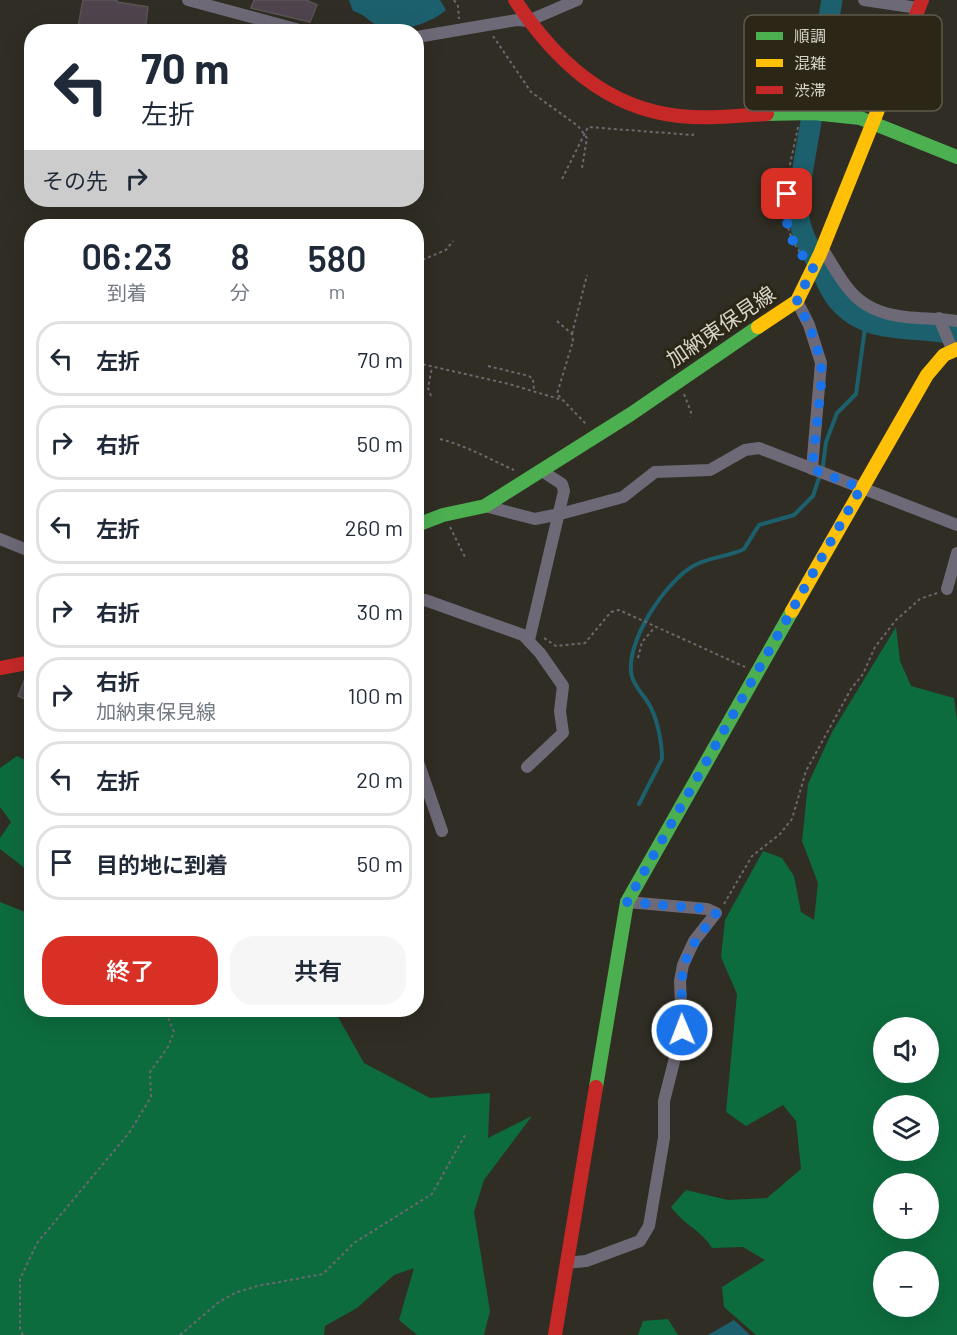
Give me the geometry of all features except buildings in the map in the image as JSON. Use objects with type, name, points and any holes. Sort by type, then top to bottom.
[{"type":"street","points":[[188,0],[277,24]]},
{"type":"street","points":[[515,0],[557,58],[590,83],[641,108],[695,117],[800,113],[854,116],[957,157]]},
{"type":"street","points":[[424,36],[528,21],[577,0]]},
{"type":"street","points":[[864,0],[920,4]]},
{"type":"street","name":"加納東保見線","points":[[424,522],[443,515],[485,506],[595,437],[797,301],[819,256],[877,111]]},
{"type":"street","points":[[819,256],[854,298],[867,307],[905,317],[957,321]]},
{"type":"street","points":[[797,301],[809,326],[821,363],[822,376],[812,469]]},
{"type":"street","points":[[555,1335],[627,902],[927,375],[939,360],[954,349],[939,318]]},
{"type":"street","points":[[485,506],[535,519],[560,514],[623,497],[655,472],[710,470],[759,448],[957,525]]},
{"type":"street","points":[[526,767],[563,733],[560,711],[563,686],[531,635],[564,490],[562,484],[542,471]]},
{"type":"street","points":[[0,539],[24,549]]},
{"type":"street","points":[[947,589],[956,560]]},
{"type":"street","points":[[424,600],[523,635],[531,635]]},
{"type":"street","points":[[0,668],[24,664]]},
{"type":"street","points":[[424,779],[442,831]]},
{"type":"street","points":[[566,1263],[586,1261],[640,1241],[649,1226],[664,1138],[664,1101],[682,1030],[680,981],[682,965],[694,941],[716,914],[707,909],[627,902]]},
{"type":"path","points":[[454,0],[460,12],[459,31]]},
{"type":"path","points":[[490,25],[492,34],[531,92],[578,126],[588,138],[582,168]]},
{"type":"path","points":[[800,113],[785,218],[795,246],[819,256]]},
{"type":"path","points":[[562,180],[588,127],[693,135],[695,117]]},
{"type":"path","points":[[424,259],[446,250],[453,241]]},
{"type":"path","points":[[559,399],[557,394],[573,341],[572,334],[587,275]]},
{"type":"path","points":[[557,321],[572,334]]},
{"type":"path","points":[[424,365],[559,399],[587,425],[595,437]]},
{"type":"path","points":[[488,366],[529,376],[534,384],[533,392]]},
{"type":"path","points":[[431,396],[428,388],[432,367]]},
{"type":"path","points":[[676,382],[685,396],[691,412],[690,417]]},
{"type":"path","points":[[440,439],[467,446],[473,452],[514,470],[526,481]]},
{"type":"path","points":[[443,515],[465,557]]},
{"type":"path","points":[[716,914],[752,856],[775,838],[792,819],[806,771],[851,689],[863,674],[875,647],[896,620],[920,599],[947,589]]},
{"type":"path","points":[[531,635],[552,645],[585,643],[615,610],[656,626],[756,672]]},
{"type":"path","points":[[638,658],[642,642],[656,626]]},
{"type":"path","points":[[23,1335],[20,1328],[20,1279],[37,1243],[129,1133],[151,1097],[150,1072],[168,1047],[174,1032],[168,1017]]},
{"type":"path","points":[[180,1335],[219,1302],[234,1293],[257,1286],[322,1274],[354,1243],[432,1194],[465,1135]]},
{"type":"green space","points":[[896,627],[900,661],[911,686],[954,698],[957,720],[957,1335],[756,1335],[724,1307],[722,1287],[765,1260],[743,1247],[712,1248],[703,1236],[671,1207],[686,1190],[728,1200],[767,1198],[801,1169],[796,1121],[783,1105],[746,1126],[726,1112],[737,994],[721,957],[725,920],[763,851],[782,858],[794,876],[801,912],[814,920],[818,883],[802,841],[808,784],[832,732]]},
{"type":"green space","points":[[17,756],[24,760],[24,868],[0,849],[0,838],[11,822],[0,807],[0,768]]},
{"type":"green space","points":[[0,902],[24,912],[24,1017],[338,1017],[364,1063],[430,1098],[490,1093],[488,1138],[532,1116],[484,1180],[474,1212],[490,1311],[484,1335],[417,1335],[399,1320],[414,1268],[394,1275],[357,1308],[325,1326],[324,1335],[0,1335]]},
{"type":"green space","points":[[668,1319],[678,1335],[638,1335],[643,1321]]},
{"type":"water","points":[[349,0],[440,0],[446,10],[420,24],[375,24],[353,11]]},
{"type":"water","points":[[734,1320],[750,1335],[708,1335]]},
{"type":"waterway","points":[[829,15],[832,0]]},
{"type":"waterway","points":[[813,111],[798,197],[798,215],[802,231],[834,295],[846,309],[874,324],[957,335]]},
{"type":"waterway","points":[[639,804],[662,759],[660,737],[654,714],[632,677],[631,663],[641,631],[660,598],[684,572],[701,562],[744,549],[759,525],[794,515],[813,496],[823,466],[826,442],[837,413],[856,394],[866,321]]},
{"type":"traffic: fast","points":[[767,114],[813,113],[860,118],[957,157]]},
{"type":"traffic: fast","points":[[424,522],[443,515],[485,506],[631,414],[758,327]]},
{"type":"traffic: fast","points":[[596,1087],[627,902],[792,611]]},
{"type":"traffic: slow","points":[[758,327],[797,301],[820,254],[878,111]]},
{"type":"traffic: slow","points":[[792,611],[927,375],[944,355],[957,349]]},
{"type":"traffic: jam","points":[[515,0],[530,22],[565,61],[584,77],[628,103],[652,111],[690,117],[767,114]]},
{"type":"traffic: jam","points":[[916,15],[922,0]]},
{"type":"traffic: jam","points":[[0,668],[24,664]]},
{"type":"traffic: jam","points":[[555,1335],[596,1087]]},
{"type":"route","points":[[682,1030],[680,981],[682,965],[694,941],[716,914],[707,909],[627,902],[643,870],[861,488],[812,469],[822,376],[821,363],[809,326],[797,301],[814,266],[800,254],[790,238],[785,218],[787,194]]}]
